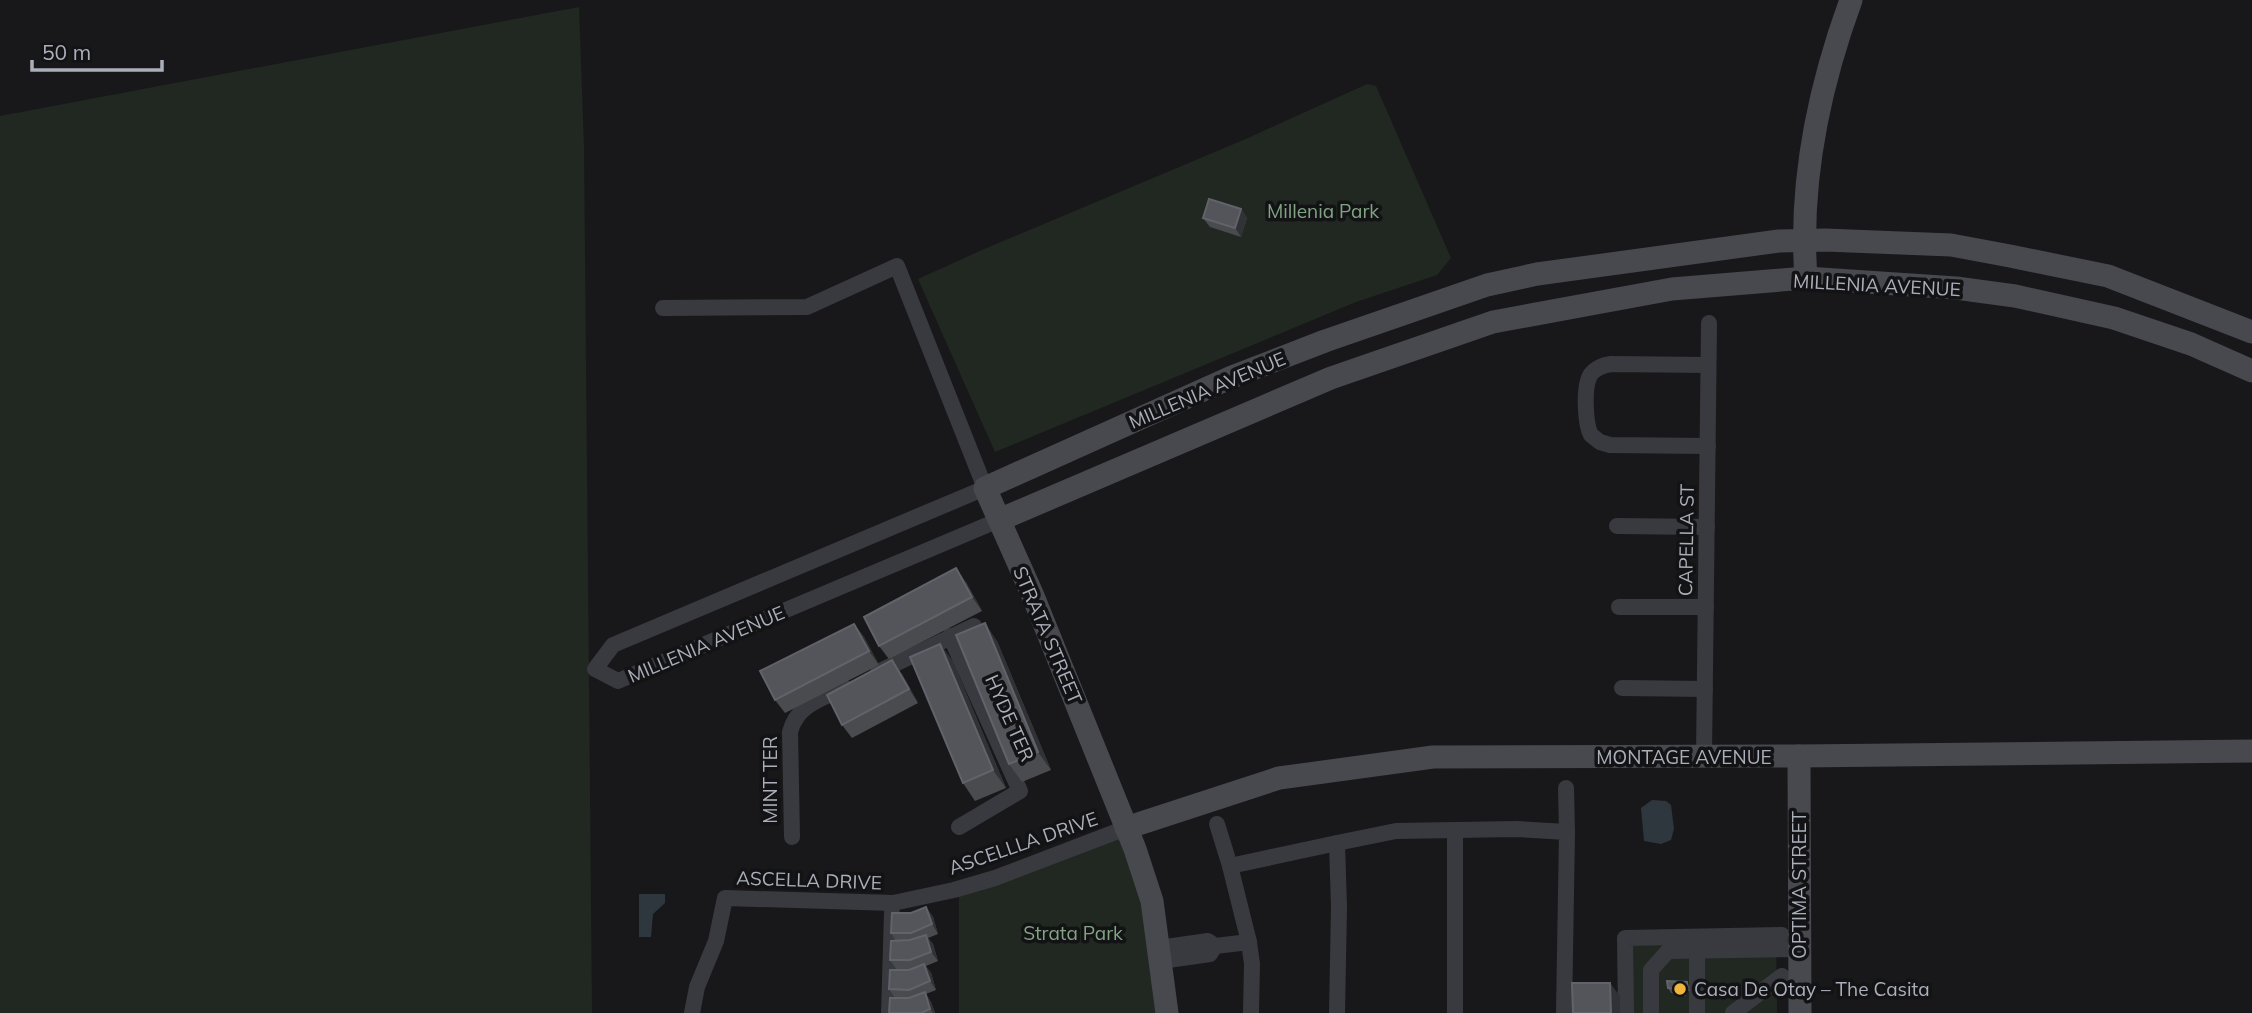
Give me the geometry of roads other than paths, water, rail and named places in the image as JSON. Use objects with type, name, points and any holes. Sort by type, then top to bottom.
[{"type":"street","points":[[1806,278],[1803,239],[1815,118],[1834,46],[1851,0]]},
{"type":"street","name":"MILLENIA AVENUE","points":[[2252,332],[2108,276],[1951,245],[1803,239],[1537,274],[1486,285],[1325,341],[1232,377],[985,488],[613,645],[595,669],[618,681],[1331,378],[1497,321],[1672,289],[1806,278],[1956,288],[2015,296],[2114,318],[2203,349],[2252,372]]},
{"type":"street","name":"STRATA STREET","points":[[663,307],[807,307],[897,266],[985,488],[1033,596],[1126,828],[1152,901],[1167,1013]]},
{"type":"street","points":[[1486,285],[1497,321]]},
{"type":"street","points":[[2203,349],[2216,317]]},
{"type":"street","name":"CAPELLA ST","points":[[1704,757],[1709,323]]},
{"type":"street","points":[[1708,365],[1602,366],[1588,379],[1587,404],[1587,426],[1592,436],[1602,443],[1708,446]]},
{"type":"street","points":[[1617,526],[1707,527]]},
{"type":"street","points":[[1619,607],[1706,607]]},
{"type":"street","name":"MINT TER","points":[[792,837],[790,732],[793,718],[806,707],[974,626]]},
{"type":"street","name":"HYDE TER","points":[[950,636],[1020,791],[959,827]]},
{"type":"street","points":[[1622,688],[1705,689]]},
{"type":"street","name":"MONTAGE AVENUE","points":[[1126,828],[1279,778],[1433,757],[2252,751]]},
{"type":"street","name":"OPTIMA STREET","points":[[1798,756],[1790,942],[1800,1013]]},
{"type":"street","points":[[1564,1013],[1566,788]]},
{"type":"street","points":[[1217,824],[1249,942],[1252,964],[1251,1013]]},
{"type":"street","name":"ASCELLLA DRIVE","points":[[893,903],[995,878],[1126,828]]},
{"type":"street","points":[[1455,830],[1455,1013]]},
{"type":"street","points":[[1230,866],[1396,831],[1567,832]]},
{"type":"street","points":[[1336,843],[1339,907],[1338,1013]]},
{"type":"street","name":"ASCELLA DRIVE","points":[[692,1013],[697,987],[716,941],[725,898],[893,903]]},
{"type":"street","points":[[889,1013],[893,903]]},
{"type":"street","points":[[1626,1013],[1625,938],[1697,943],[1790,942]]},
{"type":"street","points":[[1160,954],[1208,941],[1215,946],[1249,942]]},
{"type":"street","points":[[1651,1013],[1651,970],[1668,951],[1697,943],[1790,942]]},
{"type":"street","points":[[1697,943],[1697,1013]]},
{"type":"street","points":[[1733,1013],[1782,976]]},
{"type":"place","name":"Casa De Otay – The Casita","points":[[1680,989]]},
{"type":"park label","name":"Millenia Park","points":[[1323,211]]},
{"type":"park label","name":"Strata Park","points":[[1073,933]]}]
